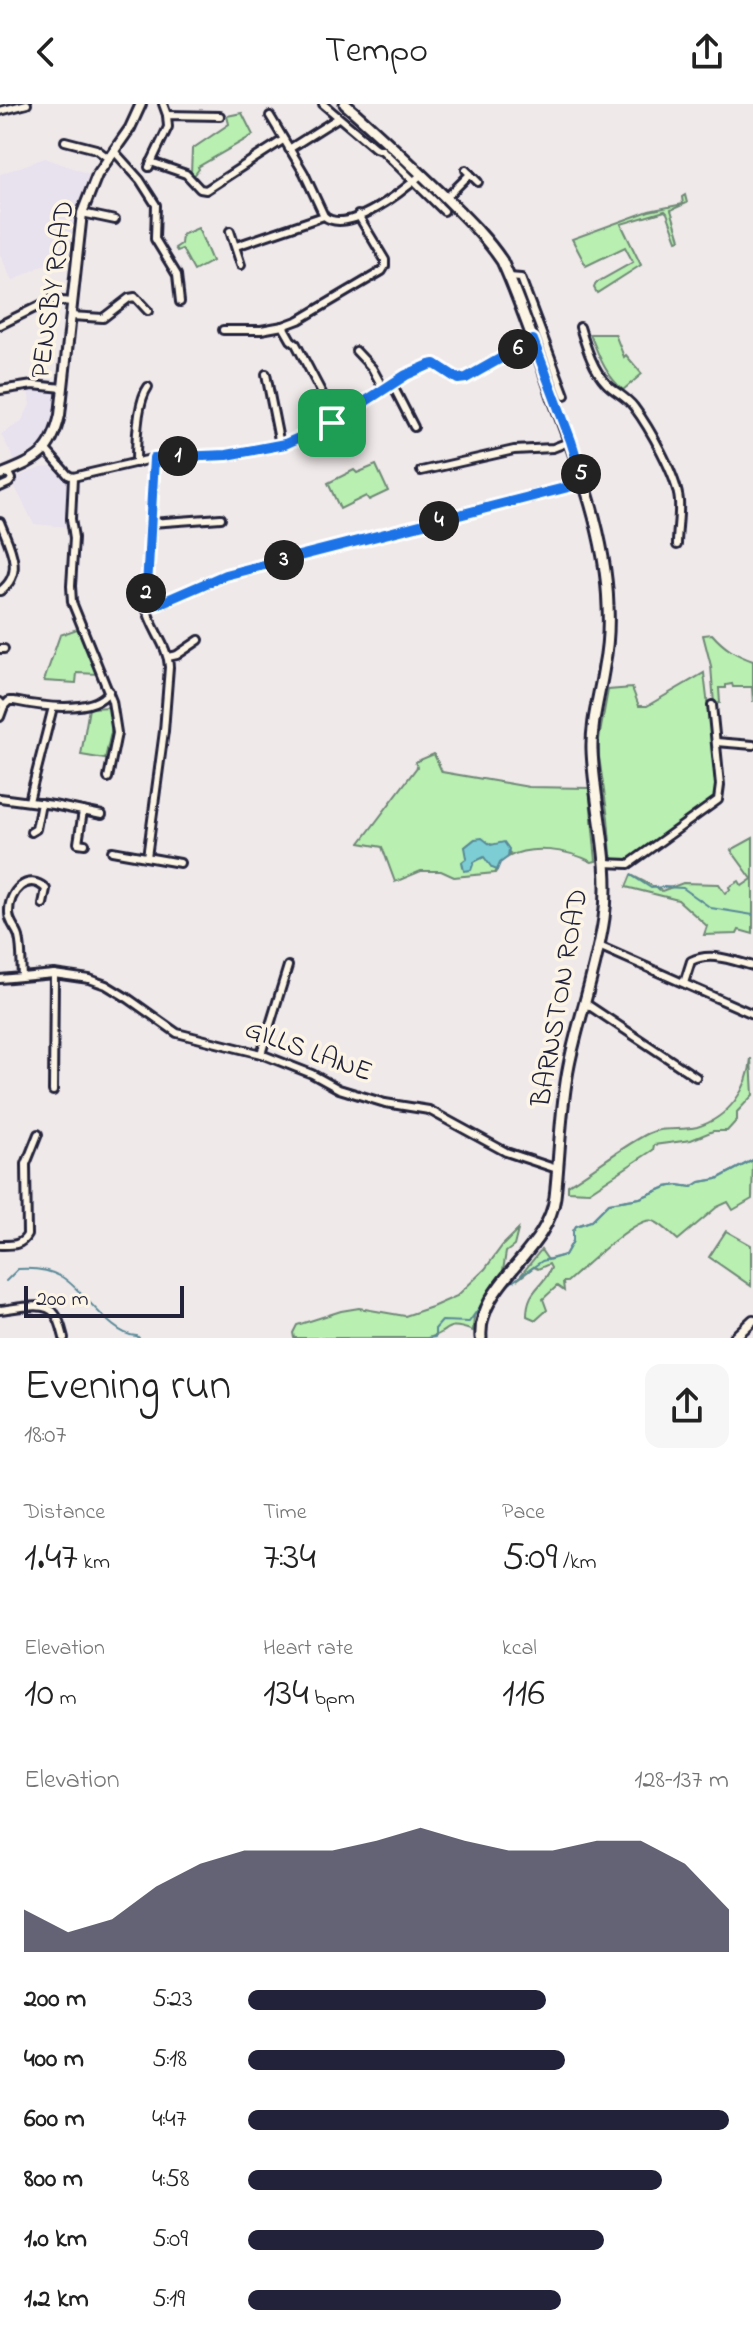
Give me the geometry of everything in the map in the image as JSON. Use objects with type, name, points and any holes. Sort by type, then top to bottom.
[{"type":"main road","name":"PENSBY ROAD","points":[[46,450],[58,427],[82,213],[97,175],[130,128],[141,104]]},
{"type":"main road","name":"BARNSTON ROAD","points":[[345,104],[418,178],[446,198],[502,261],[571,441],[604,563],[609,631],[592,747],[604,863],[604,916],[565,1088],[554,1201],[546,1228],[496,1291],[483,1318],[481,1338]]},
{"type":"main road","points":[[4,473],[37,458],[46,450]]},
{"type":"main road","points":[[734,1338],[753,1320]]},
{"type":"street","points":[[0,111],[27,104]]},
{"type":"street","points":[[163,104],[168,127],[150,165],[186,174],[200,189],[206,190],[283,140]]},
{"type":"street","points":[[323,104],[375,148],[418,178],[444,211]]},
{"type":"street","points":[[167,115],[220,116]]},
{"type":"street","points":[[270,116],[304,173],[324,216],[330,221],[337,222],[389,202],[418,178]]},
{"type":"street","points":[[289,149],[338,118]]},
{"type":"street","points":[[65,141],[122,157],[142,178],[156,205],[155,239],[177,275],[180,302]]},
{"type":"street","points":[[446,198],[468,172],[478,182]]},
{"type":"street","points":[[82,213],[115,220]]},
{"type":"street","points":[[223,330],[261,330],[283,326],[299,320],[382,271],[385,260],[358,215]]},
{"type":"street","points":[[236,246],[324,216]]},
{"type":"street","points":[[230,231],[241,265]]},
{"type":"street","points":[[509,277],[521,278],[565,395]]},
{"type":"street","points":[[71,316],[103,318],[136,294],[148,311]]},
{"type":"street","points":[[0,325],[51,300],[72,302]]},
{"type":"street","points":[[283,326],[325,399],[332,423]]},
{"type":"street","points":[[580,327],[592,362],[601,376],[634,406],[658,445],[679,501],[677,545]]},
{"type":"street","points":[[46,450],[73,477],[154,458],[227,455],[280,445],[332,423],[406,375],[431,364],[458,379],[466,378],[533,340]]},
{"type":"street","points":[[356,351],[372,368],[384,390]]},
{"type":"street","points":[[266,374],[280,445]]},
{"type":"street","points":[[392,384],[414,427]]},
{"type":"street","points":[[0,390],[33,385],[63,388]]},
{"type":"street","points":[[136,463],[138,429],[144,392],[148,387]]},
{"type":"street","points":[[421,471],[514,450],[553,448],[571,441]]},
{"type":"street","points":[[147,857],[164,731],[168,657],[146,606],[154,458]]},
{"type":"street","points":[[0,487],[12,479],[4,473]]},
{"type":"street","points":[[73,477],[72,602],[109,691],[117,733],[108,778]]},
{"type":"street","points":[[146,606],[158,604],[225,575],[584,483]]},
{"type":"street","points":[[151,523],[221,518]]},
{"type":"street","points":[[0,522],[15,565],[13,578],[0,591]]},
{"type":"street","points":[[168,657],[177,655],[199,639]]},
{"type":"street","points":[[0,717],[2,704],[9,701],[53,707],[93,704],[109,691]]},
{"type":"street","points":[[604,863],[629,864],[718,800],[720,785],[712,705]]},
{"type":"street","points":[[29,801],[53,707]]},
{"type":"street","points":[[716,742],[753,745]]},
{"type":"street","points":[[0,798],[102,815]]},
{"type":"street","points":[[36,831],[41,803]]},
{"type":"street","points":[[83,811],[78,843],[85,844]]},
{"type":"street","points":[[112,851],[180,863]]},
{"type":"street","points":[[22,976],[19,936],[12,926],[10,905],[19,886],[25,882],[49,887],[43,904]]},
{"type":"street","points":[[599,946],[753,1014]]},
{"type":"street","points":[[684,983],[691,961],[701,955],[753,966]]},
{"type":"street","points":[[261,1054],[288,966]]},
{"type":"street","points":[[53,1091],[54,974]]},
{"type":"street","name":"GILLS LANE","points":[[0,979],[68,974],[106,985],[177,1033],[261,1054],[312,1074],[339,1089],[385,1103],[429,1110],[506,1152],[557,1169]]},
{"type":"street","points":[[585,1003],[696,1077]]},
{"type":"street","points":[[0,1245],[18,1244],[27,1235],[26,1164],[38,1134]]},
{"type":"street","points":[[0,1310],[44,1306],[57,1316],[64,1338]]},
{"type":"shaded area","points":[[45,158],[89,174],[74,215],[69,252],[12,281],[0,254],[0,174]]},
{"type":"shaded area","points":[[28,390],[60,393],[57,419],[42,445],[15,461],[1,434],[21,422],[30,405]]},
{"type":"shaded area","points":[[51,467],[59,475],[72,480],[69,527],[34,524],[14,485],[18,477]]},
{"type":"green space","points":[[242,113],[253,135],[198,167],[193,177],[192,149],[229,124],[227,116]]},
{"type":"green space","points":[[685,195],[687,203],[671,210],[680,239],[677,240],[665,211],[621,224],[641,265],[597,293],[594,288],[596,283],[633,262],[625,247],[586,266],[572,239],[649,211],[683,204],[682,197]]},
{"type":"green space","points":[[198,228],[212,261],[194,271],[182,249],[177,251],[175,248],[181,244],[182,235]]},
{"type":"green space","points":[[590,334],[615,334],[624,357],[626,355],[642,374],[623,390],[607,371]]},
{"type":"green space","points":[[376,465],[388,491],[369,500],[366,496],[340,509],[328,483],[354,470],[357,473]]},
{"type":"green space","points":[[80,628],[98,674],[77,673],[76,683],[44,681],[60,635]]},
{"type":"green space","points":[[712,634],[731,650],[753,661],[753,702],[752,687],[733,687],[732,684],[719,688],[720,703],[714,704],[711,666],[703,635]]},
{"type":"green space","points":[[704,673],[716,797],[631,862],[615,860],[611,855],[599,757],[608,690],[632,688],[639,706],[647,706]]},
{"type":"green space","points":[[111,707],[113,723],[105,759],[81,755],[89,708]]},
{"type":"green space","points":[[434,754],[442,772],[529,787],[589,788],[596,861],[550,850],[528,851],[508,857],[510,853],[506,850],[475,839],[465,847],[474,862],[484,856],[497,870],[495,873],[454,877],[441,871],[421,871],[395,882],[382,847],[360,843],[417,767],[415,762]]},
{"type":"green space","points":[[753,838],[753,934],[739,930],[737,934],[704,935],[707,926],[678,900],[626,887],[631,875],[662,891],[683,883],[719,884],[725,893],[739,881],[742,886],[752,879],[731,850]]},
{"type":"green space","points":[[751,1058],[753,1095],[737,1112],[737,1120],[727,1131],[713,1131],[691,1140],[654,1145],[653,1150],[589,1192],[568,1191],[568,1185],[647,1134],[697,1127],[718,1117],[741,1091]]},
{"type":"green space","points":[[753,1160],[752,1199],[733,1210],[728,1202],[717,1207],[678,1240],[653,1221],[635,1226],[567,1282],[563,1282],[564,1291],[557,1286],[543,1299],[547,1310],[536,1320],[527,1316],[532,1294],[551,1268],[549,1264],[538,1269],[534,1267],[517,1280],[541,1250],[548,1260],[565,1255],[573,1241],[576,1226],[591,1221],[609,1203],[640,1198],[666,1187],[692,1187],[717,1179]]},
{"type":"green space","points":[[518,1230],[514,1246],[506,1252],[502,1277],[474,1316],[473,1331],[456,1326],[427,1338],[294,1338],[297,1325],[341,1311],[359,1308],[405,1316],[457,1296]]},
{"type":"green space","points":[[726,1231],[751,1245],[751,1286],[709,1257]]},
{"type":"water","points":[[482,838],[491,845],[504,842],[509,849],[508,857],[497,870],[484,857],[474,862],[471,870],[464,871],[462,862],[467,858],[465,847]]},
{"type":"waterway","points":[[631,875],[651,888],[683,888],[711,908],[753,915]]},
{"type":"waterway","points":[[505,1287],[542,1261],[565,1255],[573,1241],[576,1226],[591,1221],[609,1203],[640,1198],[666,1187],[692,1187],[717,1179],[753,1160]]},
{"type":"waterway","points":[[6,1281],[18,1269],[57,1274],[71,1283],[118,1329],[139,1338]]},
{"type":"waterway","points":[[428,1338],[435,1337],[435,1329],[442,1321],[469,1322],[486,1298]]},
{"type":"route","points":[[533,340],[584,483],[225,575],[158,604],[146,606],[154,458],[227,455],[280,445],[332,423],[406,375],[429,365],[435,364],[458,379],[466,378],[533,340]]}]
